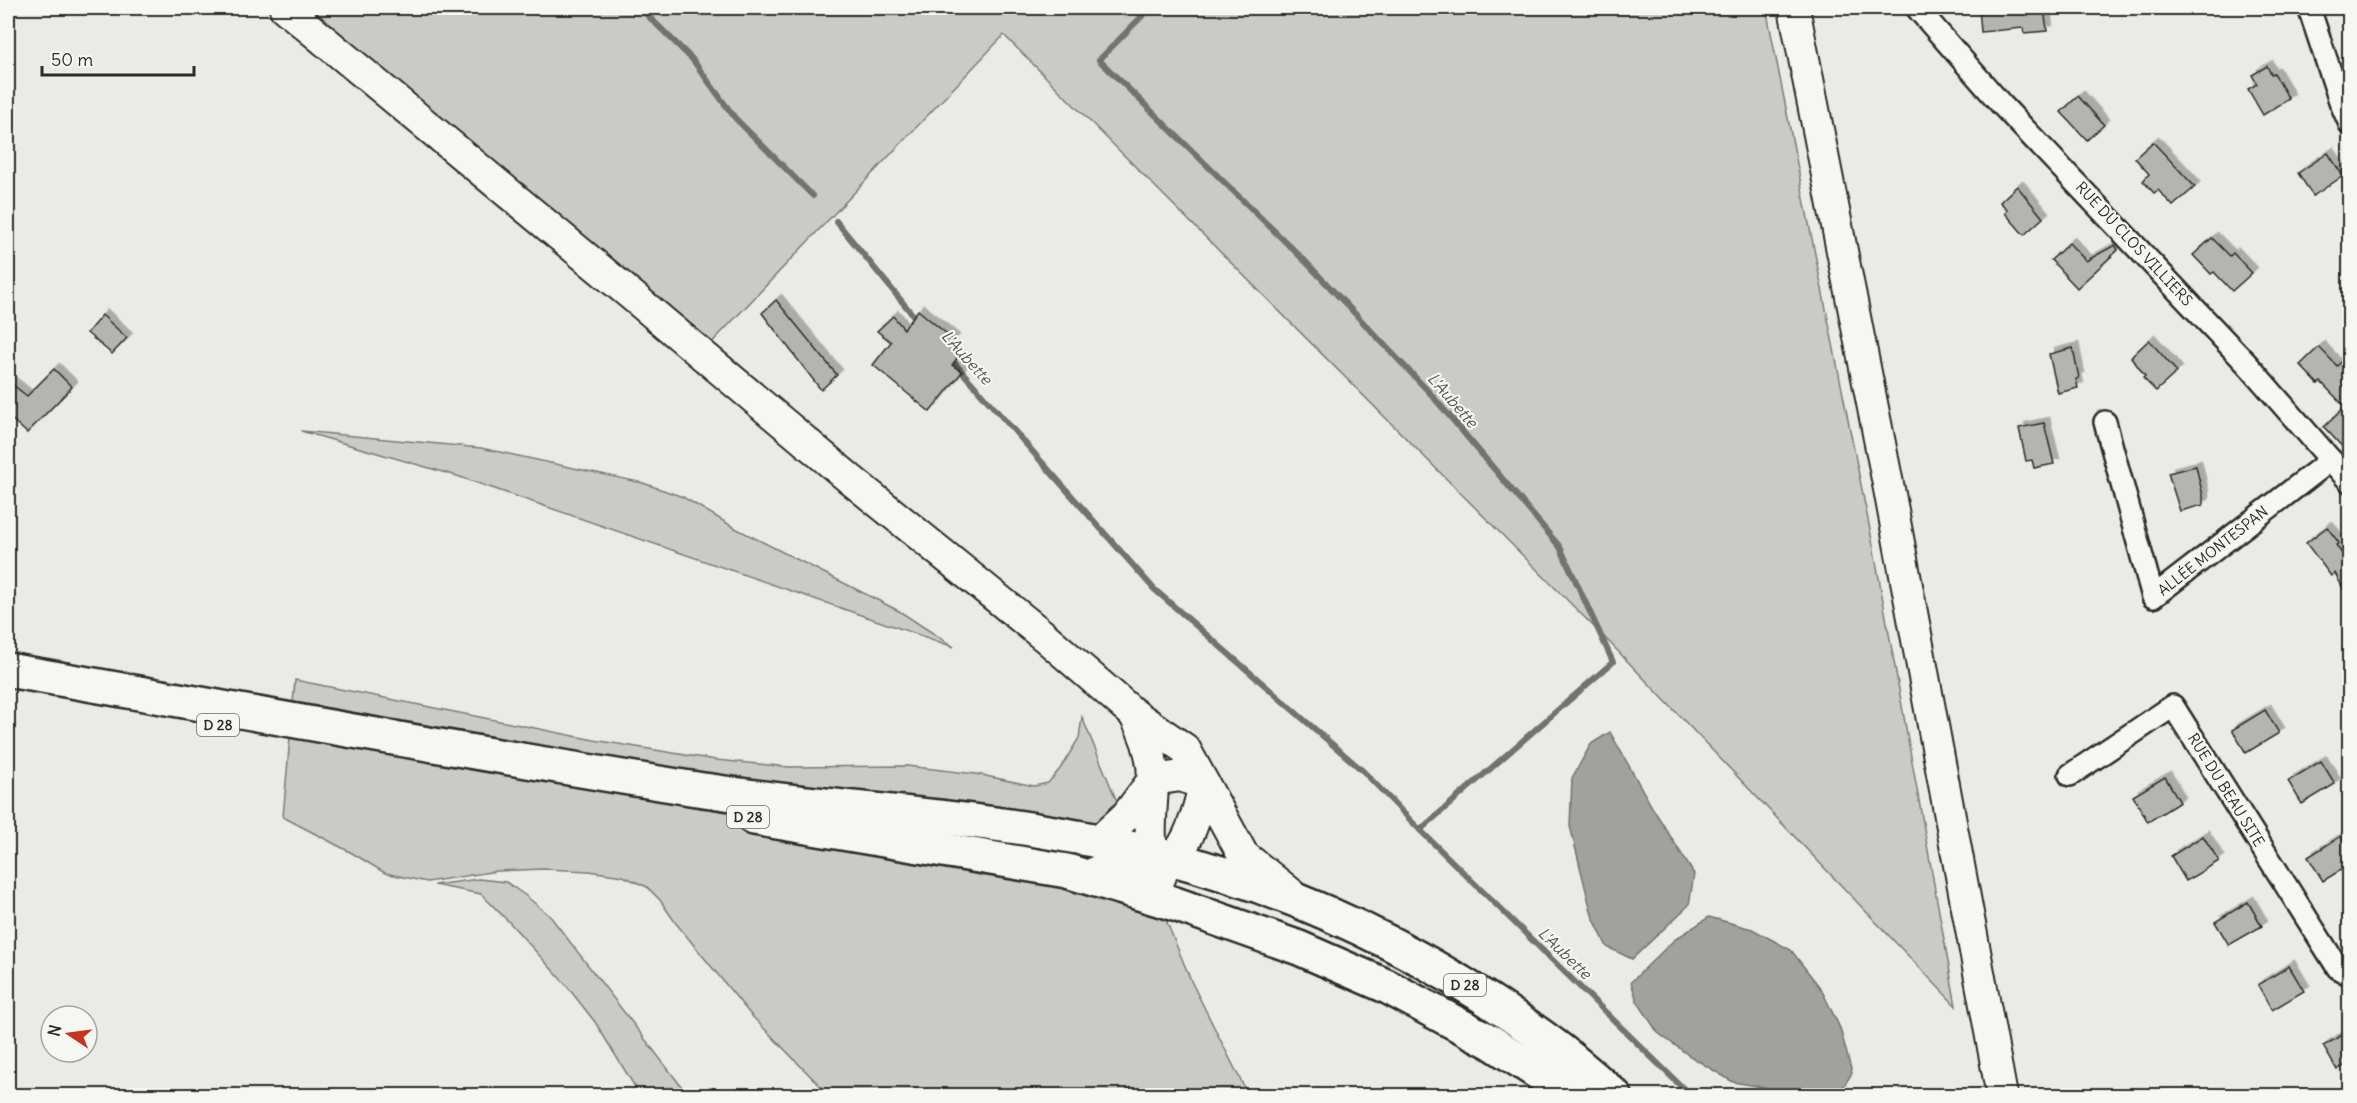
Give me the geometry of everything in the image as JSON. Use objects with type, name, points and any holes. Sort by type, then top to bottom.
[{"type":"main road","name":"D 28","points":[[8,670],[690,788],[1053,832],[1098,841],[1161,860],[1257,883],[1376,935],[1446,974],[1556,1047],[1615,1095]]},
{"type":"main road","name":"D 28","points":[[8,688],[1067,871],[1176,904],[1299,948],[1386,986],[1491,1042],[1574,1095]]},
{"type":"street","points":[[285,8],[850,479],[1045,637],[1134,714],[1185,749],[1237,846],[1247,860],[1299,900]]},
{"type":"street","points":[[1794,8],[1889,489],[2002,1095]]},
{"type":"street","name":"RUE DU CLOS VILLIERS","points":[[1917,8],[2001,104],[2248,365],[2349,482]]},
{"type":"street","points":[[2309,8],[2349,124]]},
{"type":"street","name":"ALLÉE MONTESPAN","points":[[2105,422],[2153,597],[2331,460]]},
{"type":"street","name":"RUE DU BEAU SITE","points":[[2070,775],[2173,706],[2338,968],[2349,975]]},
{"type":"street","points":[[1134,714],[1149,745],[1153,780],[1149,819],[1176,904]]},
{"type":"street","points":[[1098,841],[1126,816],[1153,780],[1181,776],[1204,785]]},
{"type":"street","points":[[1067,871],[1078,867],[1118,875],[1138,876],[1186,843],[1194,825],[1204,785]]},
{"type":"shaded area","points":[[295,8],[1766,8],[1873,545],[1956,1006],[1612,645],[1004,35],[701,354]]},
{"type":"shaded area","points":[[301,431],[481,448],[643,483],[683,497],[735,528],[899,611],[954,647],[457,476]]},
{"type":"shaded area","points":[[295,680],[594,740],[716,760],[790,767],[907,766],[976,774],[1034,786],[1048,783],[1060,769],[1079,738],[1082,717],[1192,983],[1248,1095],[829,1095],[750,1014],[675,922],[660,900],[647,887],[623,876],[589,871],[544,869],[497,871],[427,882],[385,873],[283,817]]},
{"type":"shaded area","points":[[1610,732],[1652,807],[1694,874],[1689,905],[1632,959],[1607,947],[1592,915],[1570,826],[1572,778],[1591,744]]},
{"type":"shaded area","points":[[479,879],[506,882],[550,916],[688,1095],[640,1095],[595,1022],[566,985],[510,923],[481,894],[434,885]]},
{"type":"shaded area","points":[[1709,917],[1752,929],[1791,950],[1821,989],[1840,1028],[1852,1073],[1841,1091],[1809,1095],[1733,1082],[1658,1033],[1637,1001],[1631,982],[1674,940]]},
{"type":"building","points":[[1979,8],[2044,8],[2047,31],[2024,33],[2023,28],[1981,32]]},
{"type":"building","points":[[2267,66],[2271,74],[2274,73],[2289,99],[2263,115],[2248,89],[2257,84],[2252,75]]},
{"type":"building","points":[[2078,96],[2104,125],[2087,140],[2061,112]]},
{"type":"building","points":[[2153,142],[2195,187],[2173,206],[2158,190],[2154,193],[2143,181],[2149,174],[2135,158]]},
{"type":"building","points":[[2328,153],[2343,176],[2313,196],[2298,173]]},
{"type":"building","points":[[2017,186],[2043,218],[2024,235],[2005,213],[2008,210],[2000,202]]},
{"type":"building","points":[[2212,238],[2230,256],[2233,253],[2252,273],[2232,291],[2193,255]]},
{"type":"building","points":[[2069,243],[2086,261],[2115,245],[2118,250],[2077,288],[2051,260]]},
{"type":"building","points":[[776,300],[837,375],[821,390],[762,313]]},
{"type":"building","points":[[918,310],[954,340],[950,344],[954,348],[952,351],[958,357],[952,365],[962,372],[930,412],[873,365],[891,342],[877,331],[893,316],[904,329]]},
{"type":"building","points":[[102,315],[127,338],[112,354],[87,333]]},
{"type":"building","points":[[2149,340],[2177,372],[2156,391],[2143,378],[2145,376],[2131,357]]},
{"type":"building","points":[[2319,347],[2337,366],[2341,362],[2349,372],[2349,454],[2324,427],[2345,407],[2321,382],[2318,384],[2300,365]]},
{"type":"building","points":[[2073,348],[2079,378],[2076,379],[2078,388],[2058,393],[2049,354]]},
{"type":"building","points":[[54,369],[72,387],[27,433],[8,416],[8,381],[27,396]]},
{"type":"building","points":[[2044,423],[2054,464],[2034,468],[2032,460],[2026,461],[2019,428]]},
{"type":"building","points":[[2196,466],[2203,505],[2180,511],[2168,473]]},
{"type":"building","points":[[2327,527],[2339,543],[2336,545],[2349,564],[2349,600],[2335,573],[2331,576],[2306,543]]},
{"type":"building","points":[[2265,710],[2279,733],[2246,753],[2232,730]]},
{"type":"building","points":[[2321,761],[2335,784],[2302,804],[2288,781]]},
{"type":"building","points":[[2165,777],[2180,802],[2148,822],[2133,796]]},
{"type":"building","points":[[2203,836],[2219,861],[2186,881],[2171,856]]},
{"type":"building","points":[[2341,836],[2349,850],[2349,865],[2323,881],[2308,857]]},
{"type":"building","points":[[2248,902],[2262,926],[2229,945],[2215,922]]},
{"type":"building","points":[[2289,966],[2304,991],[2272,1010],[2258,985]]},
{"type":"building","points":[[2349,1031],[2349,1063],[2337,1070],[2323,1046]]},
{"type":"waterway","name":"L'Aubette","points":[[640,8],[692,59],[735,118],[813,196]]},
{"type":"waterway","name":"L'Aubette","points":[[1150,8],[1099,60],[1306,262],[1430,393],[1560,547],[1613,662],[1420,830]]},
{"type":"waterway","name":"L'Aubette","points":[[836,221],[917,320]]},
{"type":"waterway","name":"L'Aubette","points":[[949,357],[1154,589],[1363,771],[1691,1096]]}]
